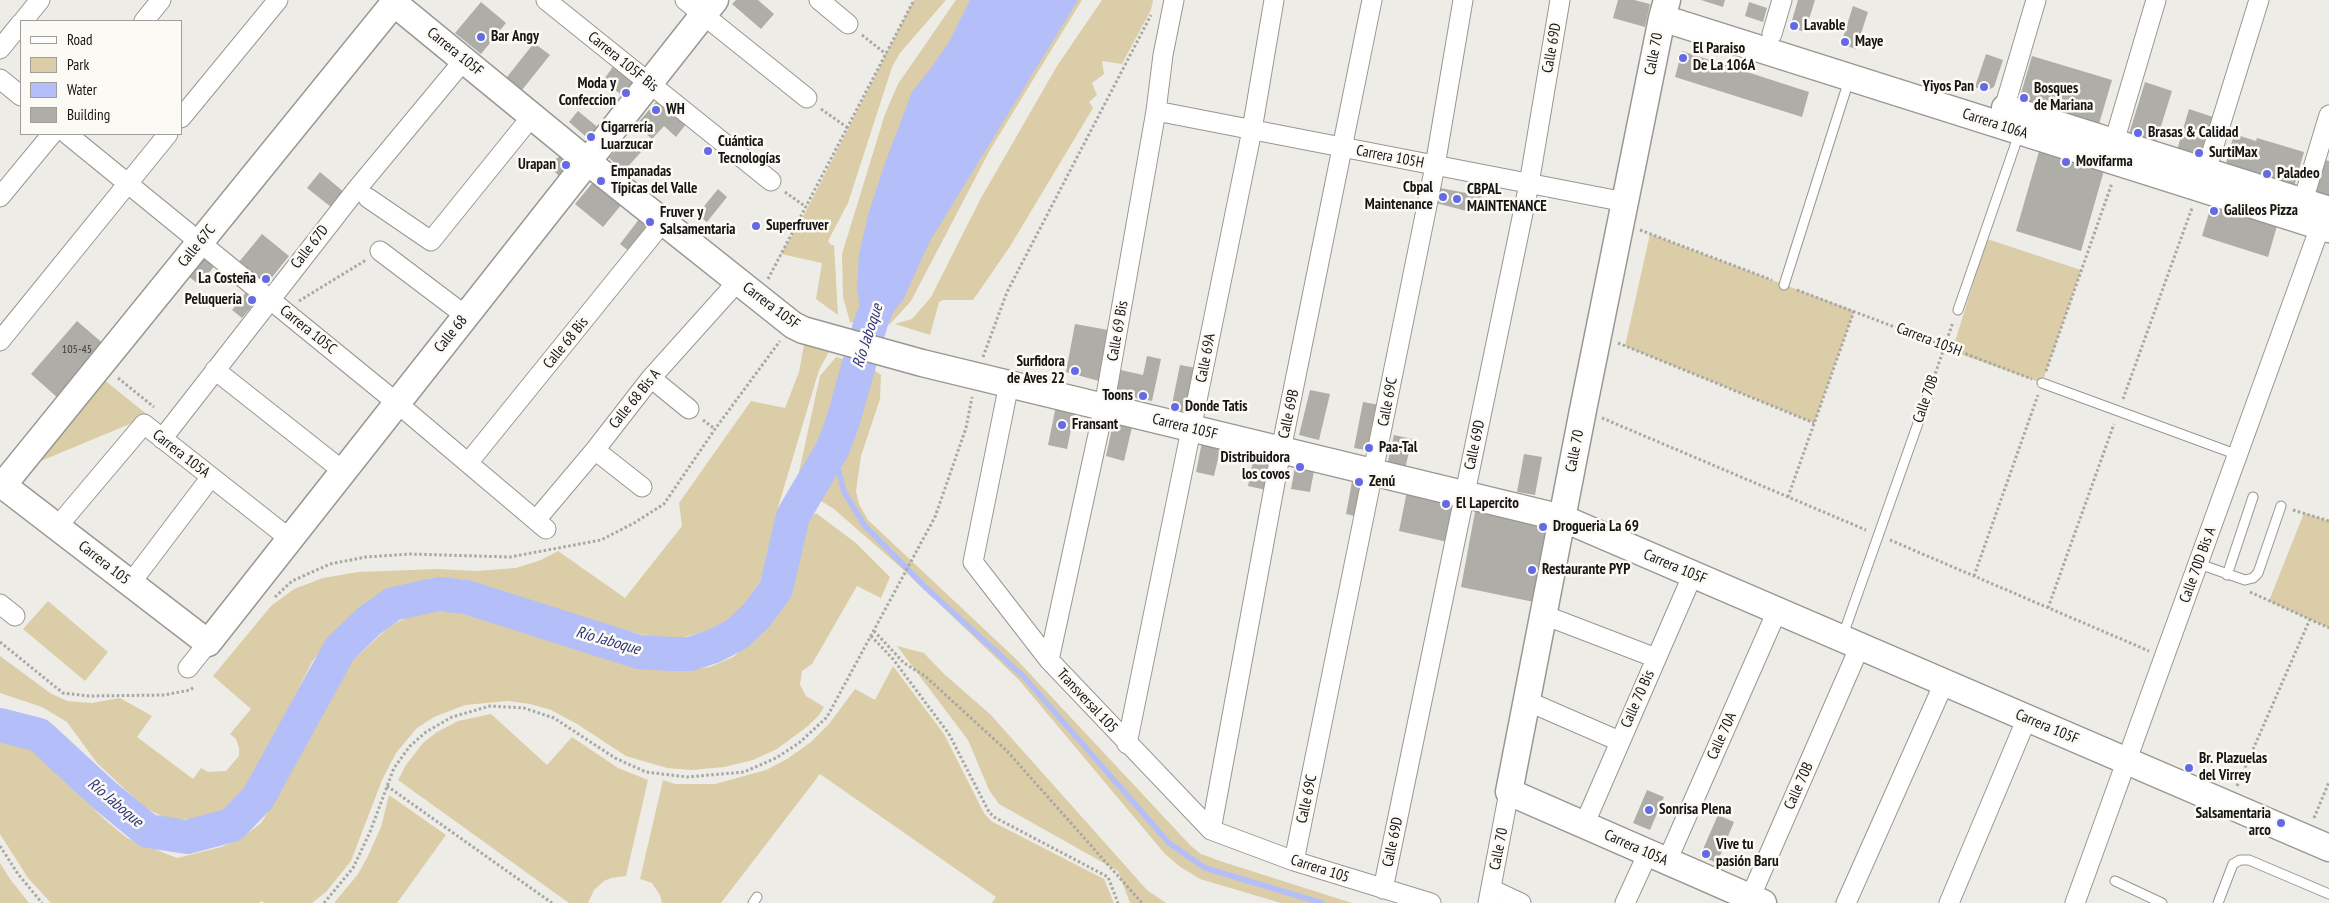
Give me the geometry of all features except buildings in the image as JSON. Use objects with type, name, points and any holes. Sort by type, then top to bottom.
[{"type":"street","points":[[24,20],[40,0]]},
{"type":"street","points":[[145,20],[161,0]]},
{"type":"street","points":[[182,117],[278,0]]},
{"type":"street","name":"Carrera 105F Bis","points":[[546,0],[771,181]]},
{"type":"street","points":[[819,0],[848,24]]},
{"type":"street","name":"Calle 69 Bis","points":[[1049,660],[1104,407],[1156,112],[1163,55],[1174,0]]},
{"type":"street","name":"Calle 69A","points":[[1127,744],[1252,130],[1274,0]]},
{"type":"street","name":"Calle 69B","points":[[1211,830],[1281,450],[1344,148],[1372,0]]},
{"type":"street","name":"Calle 69C","points":[[1294,861],[1436,166],[1463,0]]},
{"type":"street","name":"Calle 69D","points":[[1383,889],[1529,184],[1560,0]]},
{"type":"street","points":[[1772,34],[1782,0]]},
{"type":"street","points":[[2008,121],[2035,0]]},
{"type":"street","points":[[2114,142],[2156,0]]},
{"type":"street","points":[[2206,171],[2259,0]]},
{"type":"street","name":"Carrera 105F","points":[[393,1],[588,162],[758,297],[803,329],[922,363],[1562,518],[2329,848]]},
{"type":"street","name":"Calle 67C","points":[[1,486],[102,364],[393,1]]},
{"type":"street","points":[[701,5],[807,98]]},
{"type":"street","name":"Calle 68","points":[[192,676],[208,644],[650,83],[701,5]]},
{"type":"street","name":"Carrera 106A","points":[[1665,5],[1772,34],[2008,121],[2114,142],[2303,201],[2326,222]]},
{"type":"street","name":"Carrera 106A","points":[[1665,5],[1849,78],[2008,121],[2326,222]]},
{"type":"street","name":"Calle 70","points":[[1489,896],[1562,518],[1665,5]]},
{"type":"street","points":[[0,49],[20,24]]},
{"type":"street","name":"Calle 67D","points":[[162,438],[215,370],[277,305],[464,60]]},
{"type":"street","points":[[0,79],[20,95]]},
{"type":"street","name":"Carrera 105H","points":[[1156,112],[1529,184],[1623,212]]},
{"type":"street","points":[[2303,201],[2329,115]]},
{"type":"street","points":[[368,198],[431,241],[532,116]]},
{"type":"street","points":[[0,197],[51,135]]},
{"type":"street","name":"Carrera 105C","points":[[68,135],[397,403],[541,525]]},
{"type":"street","points":[[0,341],[167,135]]},
{"type":"street","name":"Calle 68 Bis","points":[[468,463],[663,222]]},
{"type":"street","name":"Calle 70D Bis A","points":[[2075,903],[2128,762],[2238,455],[2326,222]]},
{"type":"street","points":[[380,251],[466,316]]},
{"type":"street","name":"Calle 68 Bis A","points":[[541,525],[651,378],[738,281]]},
{"type":"street","points":[[215,370],[343,471]]},
{"type":"street","points":[[651,378],[689,409]]},
{"type":"street","name":"Transversal 105","points":[[1009,384],[973,562],[1049,660],[1211,830]]},
{"type":"street","points":[[57,527],[144,424]]},
{"type":"street","name":"Carrera 105A","points":[[144,424],[290,539]]},
{"type":"street","points":[[596,450],[642,487]]},
{"type":"street","points":[[130,584],[211,477]]},
{"type":"street","name":"Carrera 105","points":[[1,486],[208,644]]},
{"type":"street","name":"Calle 70 Bis","points":[[1584,825],[1693,574]]},
{"type":"street","points":[[0,604],[15,616]]},
{"type":"street","name":"Calle 70A","points":[[1625,903],[1657,857],[1777,611]]},
{"type":"street","points":[[1544,615],[1656,658]]},
{"type":"street","name":"Calle 70B","points":[[1742,898],[1851,642]]},
{"type":"street","points":[[1846,903],[1944,683]]},
{"type":"street","points":[[1527,700],[1619,741]]},
{"type":"street","points":[[1949,903],[2028,718]]},
{"type":"street","name":"Carrera 105A","points":[[1510,792],[1657,857],[1742,898]]},
{"type":"street","name":"Carrera 105","points":[[1211,830],[1294,861],[1431,903]]},
{"type":"street","points":[[1489,896],[1521,903]]},
{"type":"lane","points":[[1784,285],[1849,78]]},
{"type":"lane","points":[[1958,310],[2008,121]]},
{"type":"lane","points":[[2042,383],[2238,455]]},
{"type":"lane","name":"Calle 70B","points":[[1851,642],[1928,395]]},
{"type":"lane","points":[[2227,575],[2253,497]]},
{"type":"lane","points":[[2199,564],[2245,580],[2253,578],[2258,573],[2281,506]]},
{"type":"lane","points":[[2218,903],[2233,864],[2240,860],[2249,860],[2329,894]]},
{"type":"lane","points":[[2115,881],[2162,903]]},
{"type":"path","points":[[758,297],[914,0]]},
{"type":"path","points":[[324,903],[353,868],[370,832],[394,768],[410,746],[426,732],[452,717],[490,706],[524,708],[554,718],[615,758],[646,772],[687,777],[744,772],[776,758],[799,743],[827,717],[935,517],[966,428],[976,376],[1007,292],[1153,12]]},
{"type":"path","points":[[848,24],[886,54]]},
{"type":"path","points":[[807,98],[848,128]]},
{"type":"path","points":[[771,181],[806,207]]},
{"type":"path","name":"Carrera 105H","points":[[1623,212],[1784,285],[2042,383]]},
{"type":"path","points":[[277,305],[380,251]]},
{"type":"path","name":"Calle 70B","points":[[1928,395],[1958,310]]},
{"type":"path","points":[[1788,497],[1854,312]]},
{"type":"path","points":[[272,600],[292,581],[330,564],[366,557],[410,554],[510,556],[601,540],[634,523],[664,504],[715,429],[803,329]]},
{"type":"path","points":[[1599,335],[1814,423]]},
{"type":"path","name":"Carrera 105A","points":[[102,364],[156,409],[144,424]]},
{"type":"path","points":[[2242,589],[2329,628]]},
{"type":"path","points":[[2229,805],[2310,619]]},
{"type":"path","points":[[874,631],[904,663],[925,676],[1007,751],[1142,903]]},
{"type":"path","points":[[871,636],[893,659],[949,734],[989,812],[1108,877],[1118,903]]},
{"type":"path","points":[[0,642],[63,693],[88,696],[164,695],[190,690],[192,676]]},
{"type":"path","points":[[2306,838],[2329,782]]},
{"type":"path","points":[[387,786],[552,903]]},
{"type":"path","points":[[0,846],[18,874],[42,903]]},
{"type":"green space","points":[[914,0],[946,0],[900,53],[892,67],[848,203],[828,241],[831,245],[834,245],[838,315],[816,299],[822,263],[781,254],[804,215]]},
{"type":"green space","points":[[956,0],[1082,0],[990,150],[911,301],[890,324],[880,329],[850,322],[843,297],[842,254],[885,114],[898,84]]},
{"type":"green space","points":[[1102,0],[1153,0],[1151,10],[1122,64],[1102,61],[1104,74],[1092,83],[1097,95],[1089,102],[1093,108],[1009,248],[973,300],[943,300],[939,302],[930,335],[895,324],[912,319],[931,297],[981,198],[1057,66]]},
{"type":"green space","points":[[1650,234],[1854,311],[1814,423],[1625,346]]},
{"type":"green space","points":[[1987,239],[2081,270],[2042,383],[1952,351]]},
{"type":"green space","points":[[804,345],[829,352],[819,370],[776,514],[767,571],[740,612],[717,628],[684,637],[655,638],[535,606],[652,641],[690,641],[722,631],[737,622],[761,599],[778,568],[820,376],[836,357],[869,366],[881,375],[880,399],[861,456],[856,491],[859,504],[868,520],[1017,660],[1191,846],[1201,854],[1352,903],[1281,903],[1200,879],[1179,866],[1165,854],[1019,680],[906,572],[834,509],[821,501],[810,505],[803,516],[785,580],[777,598],[767,612],[741,637],[706,652],[670,654],[639,652],[473,599],[458,596],[428,598],[390,613],[365,637],[345,661],[270,800],[256,821],[231,838],[187,851],[156,845],[49,750],[34,740],[0,729],[0,713],[44,724],[63,739],[157,827],[183,836],[231,823],[256,800],[334,651],[371,609],[396,595],[422,587],[450,585],[480,589],[534,605],[462,579],[432,578],[392,591],[373,602],[353,616],[331,637],[312,662],[257,772],[240,796],[222,811],[197,819],[168,819],[145,808],[97,763],[67,722],[42,707],[0,693],[0,656],[50,693],[67,701],[92,703],[120,698],[152,716],[137,737],[193,779],[201,768],[208,772],[226,771],[239,756],[236,739],[230,734],[251,709],[213,676],[271,606],[294,589],[323,578],[358,572],[437,569],[476,571],[516,568],[541,560],[558,551],[625,598],[682,526],[679,503],[751,401],[785,408],[799,372]]},
{"type":"green space","points":[[98,375],[149,416],[24,468]]},
{"type":"green space","points":[[816,513],[856,543],[890,577],[881,598],[857,586],[812,664],[802,671],[800,685],[806,696],[824,707],[819,715],[808,726],[777,749],[753,760],[724,767],[692,770],[667,768],[626,756],[577,724],[551,710],[530,704],[508,701],[465,705],[434,717],[417,728],[396,753],[382,780],[351,861],[326,892],[312,903],[264,903],[262,901],[258,903],[51,903],[28,878],[0,834],[0,738],[31,748],[104,819],[127,838],[177,858],[221,847],[242,838],[261,823],[273,804],[323,710],[341,671],[390,626],[412,615],[431,611],[457,612],[567,644],[636,667],[683,671],[710,667],[733,657],[769,626],[787,597],[801,553],[807,521]]},
{"type":"green space","points":[[2304,513],[2329,521],[2329,628],[2269,601]]},
{"type":"green space","points":[[48,601],[108,652],[85,681],[23,629]]},
{"type":"green space","points":[[897,646],[924,653],[944,674],[990,714],[1147,890],[1166,903],[1130,903],[1118,871],[999,804],[989,790],[968,740]]},
{"type":"green space","points":[[893,666],[944,734],[984,813],[991,821],[1104,879],[1114,903],[992,903],[996,897],[820,774],[721,903],[662,903],[660,895],[652,883],[640,879],[663,780],[675,784],[715,784],[766,770],[787,759],[811,742],[829,724],[855,689],[875,700]]},
{"type":"green space","points":[[491,714],[547,765],[572,737],[618,768],[648,780],[626,876],[604,881],[594,890],[588,903],[569,903],[398,780],[406,765],[423,743],[437,732],[458,721]]},
{"type":"green space","points":[[389,795],[446,835],[397,903],[334,903],[358,874],[367,858],[381,827]]},
{"type":"green space","points":[[0,863],[10,879],[29,903],[0,903]]},
{"type":"water","points":[[970,0],[1078,0],[930,241],[903,300],[889,317],[876,319],[860,307],[857,289],[859,254],[868,215],[885,163],[912,92],[949,42]]},
{"type":"waterway","name":"Río Jaboque","points":[[0,725],[39,735],[104,795],[148,831],[187,837],[232,825],[258,798],[340,649],[369,621],[393,604],[439,594],[466,597],[639,652],[690,654],[714,646],[737,634],[757,615],[776,589],[793,516],[833,448],[843,421],[871,322],[890,275]]},
{"type":"waterway","points":[[833,448],[844,492],[865,526],[925,587],[1024,677],[1169,843],[1205,868],[1322,903]]},
{"type":"place","name":"Lavable","points":[[1794,26]]},
{"type":"place","name":"Bar Angy","points":[[481,37]]},
{"type":"place","name":"Maye","points":[[1845,42]]},
{"type":"place","name":"El Paraiso De La 106A","points":[[1683,58]]},
{"type":"place","name":"Yiyos Pan","points":[[1984,87]]},
{"type":"place","name":"Moda y Confeccion","points":[[626,93]]},
{"type":"place","name":"Bosques de Mariana","points":[[2024,98]]},
{"type":"place","name":"WH","points":[[656,110]]},
{"type":"place","name":"Brasas & Calidad","points":[[2138,133]]},
{"type":"place","name":"Cigarrería Luarzucar","points":[[591,137]]},
{"type":"place","name":"Cuántica Tecnologías","points":[[708,151]]},
{"type":"place","name":"SurtiMax","points":[[2199,153]]},
{"type":"place","name":"Movifarma","points":[[2066,162]]},
{"type":"place","name":"Urapan","points":[[566,165]]},
{"type":"place","name":"Paladeo","points":[[2267,174]]},
{"type":"place","name":"Empanadas Típicas del Valle","points":[[601,181]]},
{"type":"place","name":"Cbpal Maintenance","points":[[1443,197]]},
{"type":"place","name":"CBPAL MAINTENANCE","points":[[1457,199]]},
{"type":"place","name":"Galileos Pizza","points":[[2214,211]]},
{"type":"place","name":"Fruver y Salsamentaria","points":[[650,222]]},
{"type":"place","name":"Superfruver","points":[[756,226]]},
{"type":"place","name":"La Costeña","points":[[266,279]]},
{"type":"place","name":"Peluqueria","points":[[252,300]]},
{"type":"place","name":"Surfidora de Aves 22","points":[[1075,371]]},
{"type":"place","name":"Toons","points":[[1143,396]]},
{"type":"place","name":"Donde Tatis","points":[[1175,407]]},
{"type":"place","name":"Fransant","points":[[1062,425]]},
{"type":"place","name":"Paa-Tal","points":[[1369,448]]},
{"type":"place","name":"Distribuidora los covos","points":[[1300,467]]},
{"type":"place","name":"Zenú","points":[[1359,482]]},
{"type":"place","name":"El Lapercito","points":[[1446,504]]},
{"type":"place","name":"Drogueria La 69","points":[[1543,527]]},
{"type":"place","name":"Restaurante PYP","points":[[1532,570]]},
{"type":"place","name":"Br. Plazuelas del Virrey","points":[[2189,768]]},
{"type":"place","name":"Sonrisa Plena","points":[[1649,810]]},
{"type":"place","name":"Salsamentaria arco","points":[[2281,823]]},
{"type":"place","name":"Vive tu pasión Baru","points":[[1706,854]]}]
